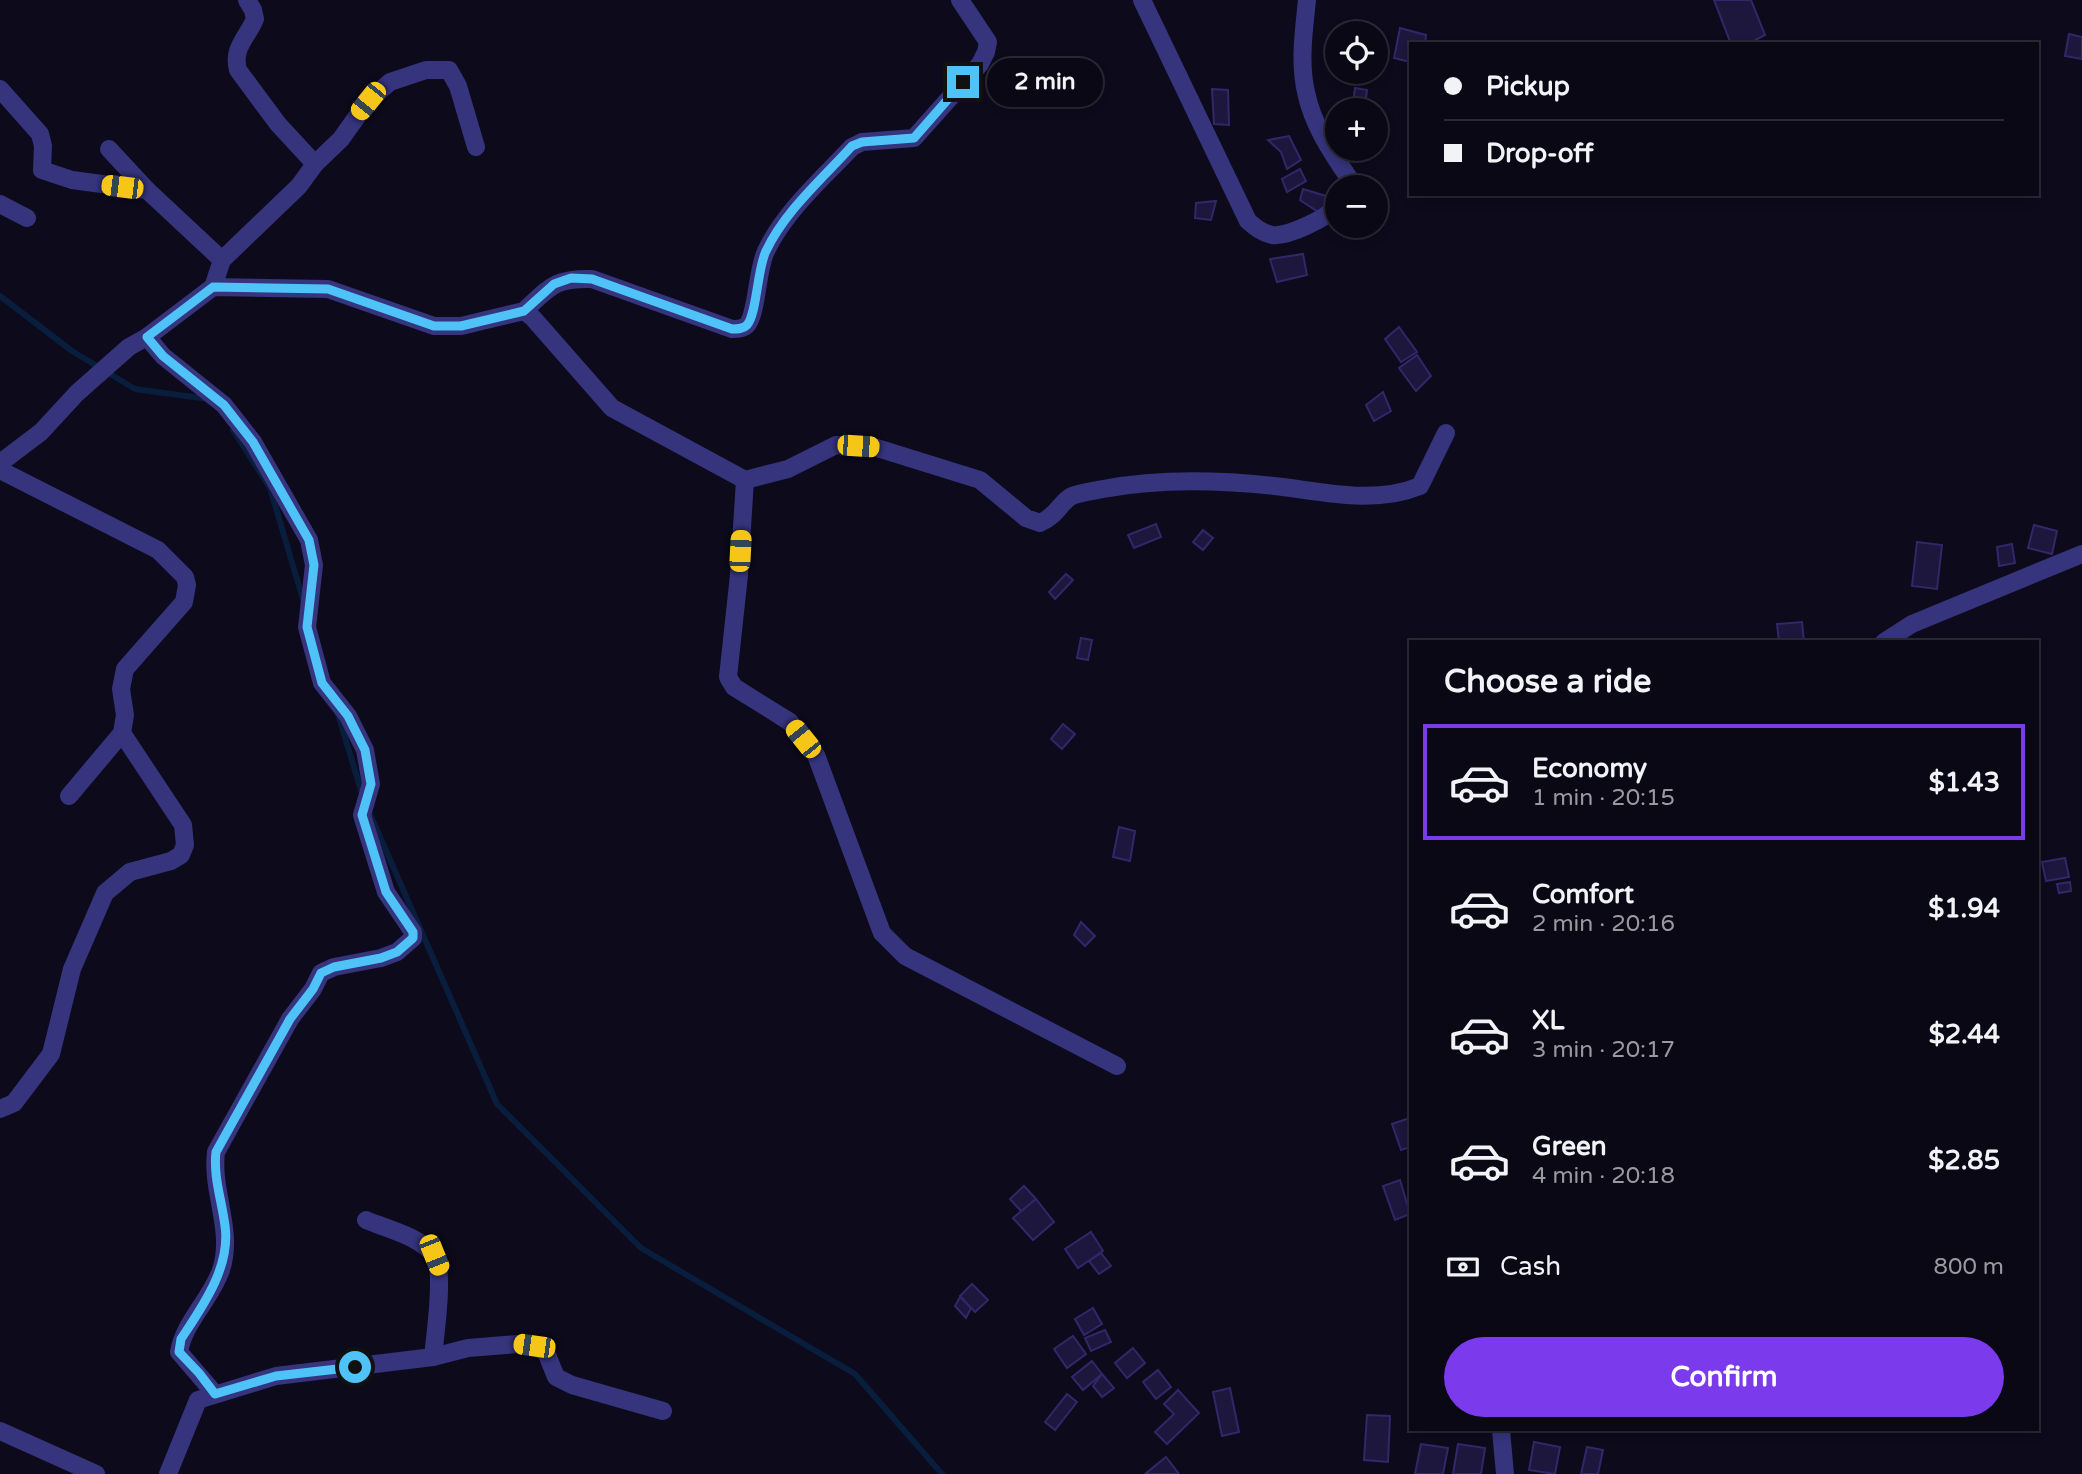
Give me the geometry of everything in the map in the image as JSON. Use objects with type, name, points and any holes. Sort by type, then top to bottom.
[{"type":"street","points":[[247,0],[255,19],[237,48],[235,61],[238,70],[278,124],[315,164]]},
{"type":"street","points":[[213,287],[328,289],[434,326],[461,326],[524,311],[554,284],[571,278],[592,279],[732,329],[741,329],[747,326],[752,317],[759,270],[766,251],[796,207],[852,146],[862,142],[914,138],[980,64],[988,42],[960,0]]},
{"type":"street","points":[[1142,0],[1248,221],[1259,230],[1273,235],[1285,234],[1325,216]]},
{"type":"street","points":[[1307,0],[1303,62],[1306,92],[1316,123],[1347,175]]},
{"type":"street","points":[[0,463],[40,432],[77,393],[129,347],[147,337],[213,287],[222,260],[299,186],[315,164],[341,139],[368,101],[390,82],[426,70],[449,70],[458,86],[476,146]]},
{"type":"street","points":[[0,89],[40,134],[43,146],[42,170],[53,176],[72,180],[147,190]]},
{"type":"street","points":[[109,149],[147,190],[222,260]]},
{"type":"street","points":[[0,204],[27,218]]},
{"type":"street","points":[[524,311],[612,408],[745,480],[788,469],[836,445],[874,447],[980,480],[1026,518],[1040,523],[1052,518],[1069,497],[1141,482],[1281,487],[1344,497],[1404,492],[1420,486],[1446,433]]},
{"type":"street","points":[[147,337],[163,356],[224,405],[253,442],[309,540],[314,565],[307,627],[322,683],[348,716],[365,750],[371,784],[362,815],[386,892],[413,932],[413,938],[397,952],[381,958],[334,967],[321,973],[313,989],[290,1019],[216,1152],[214,1167],[226,1230],[221,1270],[181,1339],[179,1352],[215,1394]]},
{"type":"street","points":[[0,470],[158,550],[185,577],[187,585],[184,602],[125,669],[121,689],[125,715],[122,733],[69,796]]},
{"type":"street","points":[[745,480],[739,575],[728,677],[734,687],[790,722],[816,755],[882,933],[905,956],[1116,1066]]},
{"type":"street","points":[[1887,640],[1912,624],[2082,554]]},
{"type":"street","points":[[0,1109],[14,1103],[51,1054],[72,969],[105,893],[130,872],[171,861],[181,855],[185,845],[183,825],[122,733]]},
{"type":"street","points":[[366,1220],[417,1241],[434,1255],[440,1270],[433,1357]]},
{"type":"street","points":[[168,1474],[198,1400],[276,1376],[433,1357],[468,1348],[518,1344],[534,1346],[546,1352],[556,1377],[572,1385],[663,1411]]},
{"type":"street","points":[[0,1431],[96,1474]]},
{"type":"street","points":[[1501,1431],[1505,1474]]},
{"type":"building","points":[[1714,0],[1751,0],[1765,35],[1752,42],[1730,42]]},
{"type":"building","points":[[1400,28],[1426,35],[1425,42],[1409,42],[1409,62],[1394,58]]},
{"type":"building","points":[[2069,34],[2082,37],[2082,59],[2065,56]]},
{"type":"building","points":[[1355,88],[1367,90],[1366,98],[1354,98]]},
{"type":"building","points":[[1212,89],[1228,90],[1229,125],[1214,124]]},
{"type":"building","points":[[1289,136],[1301,160],[1287,169],[1281,152],[1268,140]]},
{"type":"building","points":[[1300,169],[1306,181],[1287,192],[1282,179]]},
{"type":"building","points":[[1303,189],[1325,196],[1323,215],[1300,200]]},
{"type":"building","points":[[1216,201],[1211,220],[1195,218],[1196,203]]},
{"type":"building","points":[[1303,254],[1307,275],[1277,282],[1270,259]]},
{"type":"building","points":[[1399,327],[1417,352],[1401,362],[1385,339]]},
{"type":"building","points":[[1417,355],[1431,376],[1416,391],[1399,368]]},
{"type":"building","points":[[1383,392],[1391,411],[1374,421],[1366,405]]},
{"type":"building","points":[[1156,524],[1161,537],[1134,548],[1128,535]]},
{"type":"building","points":[[2034,525],[2057,531],[2052,554],[2028,548]]},
{"type":"building","points":[[1203,530],[1213,538],[1203,550],[1193,542]]},
{"type":"building","points":[[1917,542],[1942,545],[1937,589],[1912,586]]},
{"type":"building","points":[[2012,544],[2015,563],[1999,566],[1997,547]]},
{"type":"building","points":[[1066,574],[1073,580],[1055,599],[1049,592]]},
{"type":"building","points":[[1802,622],[1804,640],[1779,640],[1777,624]]},
{"type":"building","points":[[1081,638],[1092,640],[1088,660],[1077,658]]},
{"type":"building","points":[[1063,724],[1075,734],[1062,749],[1051,739]]},
{"type":"building","points":[[1119,827],[1135,831],[1130,861],[1113,857]]},
{"type":"building","points":[[2065,858],[2069,877],[2046,881],[2042,862]]},
{"type":"building","points":[[2070,882],[2071,891],[2059,893],[2057,884]]},
{"type":"building","points":[[1081,922],[1095,936],[1085,946],[1074,935]]},
{"type":"building","points":[[1409,1118],[1409,1147],[1401,1150],[1392,1124]]},
{"type":"building","points":[[1400,1180],[1409,1214],[1395,1220],[1383,1186]]},
{"type":"building","points":[[1024,1186],[1036,1199],[1022,1212],[1010,1199]]},
{"type":"building","points":[[1036,1199],[1054,1222],[1033,1240],[1013,1218]]},
{"type":"building","points":[[1091,1232],[1103,1251],[1078,1268],[1065,1249]]},
{"type":"building","points":[[1101,1253],[1111,1266],[1099,1274],[1089,1261]]},
{"type":"building","points":[[972,1284],[988,1300],[975,1312],[960,1296]]},
{"type":"building","points":[[960,1297],[971,1308],[966,1318],[955,1306]]},
{"type":"building","points":[[1093,1308],[1102,1324],[1084,1335],[1075,1319]]},
{"type":"building","points":[[1105,1330],[1111,1342],[1091,1351],[1085,1338]]},
{"type":"building","points":[[1073,1336],[1086,1354],[1067,1368],[1054,1349]]},
{"type":"building","points":[[1133,1348],[1145,1363],[1127,1378],[1115,1363]]},
{"type":"building","points":[[1092,1361],[1102,1374],[1083,1390],[1072,1377]]},
{"type":"building","points":[[1158,1370],[1171,1387],[1156,1399],[1143,1382]]},
{"type":"building","points":[[1102,1374],[1114,1388],[1102,1397],[1093,1386]]},
{"type":"building","points":[[1230,1388],[1239,1432],[1222,1436],[1213,1392]]},
{"type":"building","points":[[1178,1390],[1199,1413],[1167,1444],[1155,1432],[1174,1414],[1164,1404]]},
{"type":"building","points":[[1067,1394],[1077,1402],[1055,1430],[1045,1422]]},
{"type":"building","points":[[1367,1415],[1390,1416],[1388,1462],[1364,1460]]},
{"type":"building","points":[[1534,1442],[1560,1447],[1555,1474],[1529,1470]]},
{"type":"building","points":[[1421,1444],[1448,1448],[1443,1474],[1415,1474]]},
{"type":"building","points":[[1458,1444],[1485,1448],[1481,1474],[1453,1474]]},
{"type":"building","points":[[1587,1447],[1603,1450],[1598,1474],[1581,1474]]},
{"type":"building","points":[[1166,1457],[1179,1474],[1145,1474]]},
{"type":"waterway","points":[[0,296],[72,351],[135,389],[208,399]]},
{"type":"waterway","points":[[233,430],[270,488],[304,603]]},
{"type":"waterway","points":[[338,714],[362,794]]},
{"type":"waterway","points":[[370,814],[497,1104],[641,1248],[855,1374],[942,1474]]},
{"type":"route","points":[[355,1367],[276,1376],[215,1394],[179,1352],[181,1339],[221,1270],[226,1230],[214,1167],[216,1152],[290,1019],[313,989],[321,973],[334,967],[381,958],[397,952],[409,944],[413,932],[386,892],[362,815],[371,784],[365,750],[348,716],[322,683],[307,627],[314,565],[309,540],[253,442],[224,405],[163,356],[147,337],[213,287],[328,289],[434,326],[461,326],[524,311],[554,284],[571,278],[592,279],[732,329],[741,329],[747,326],[752,317],[759,270],[766,251],[796,207],[852,146],[862,142],[914,138],[963,82]]}]
